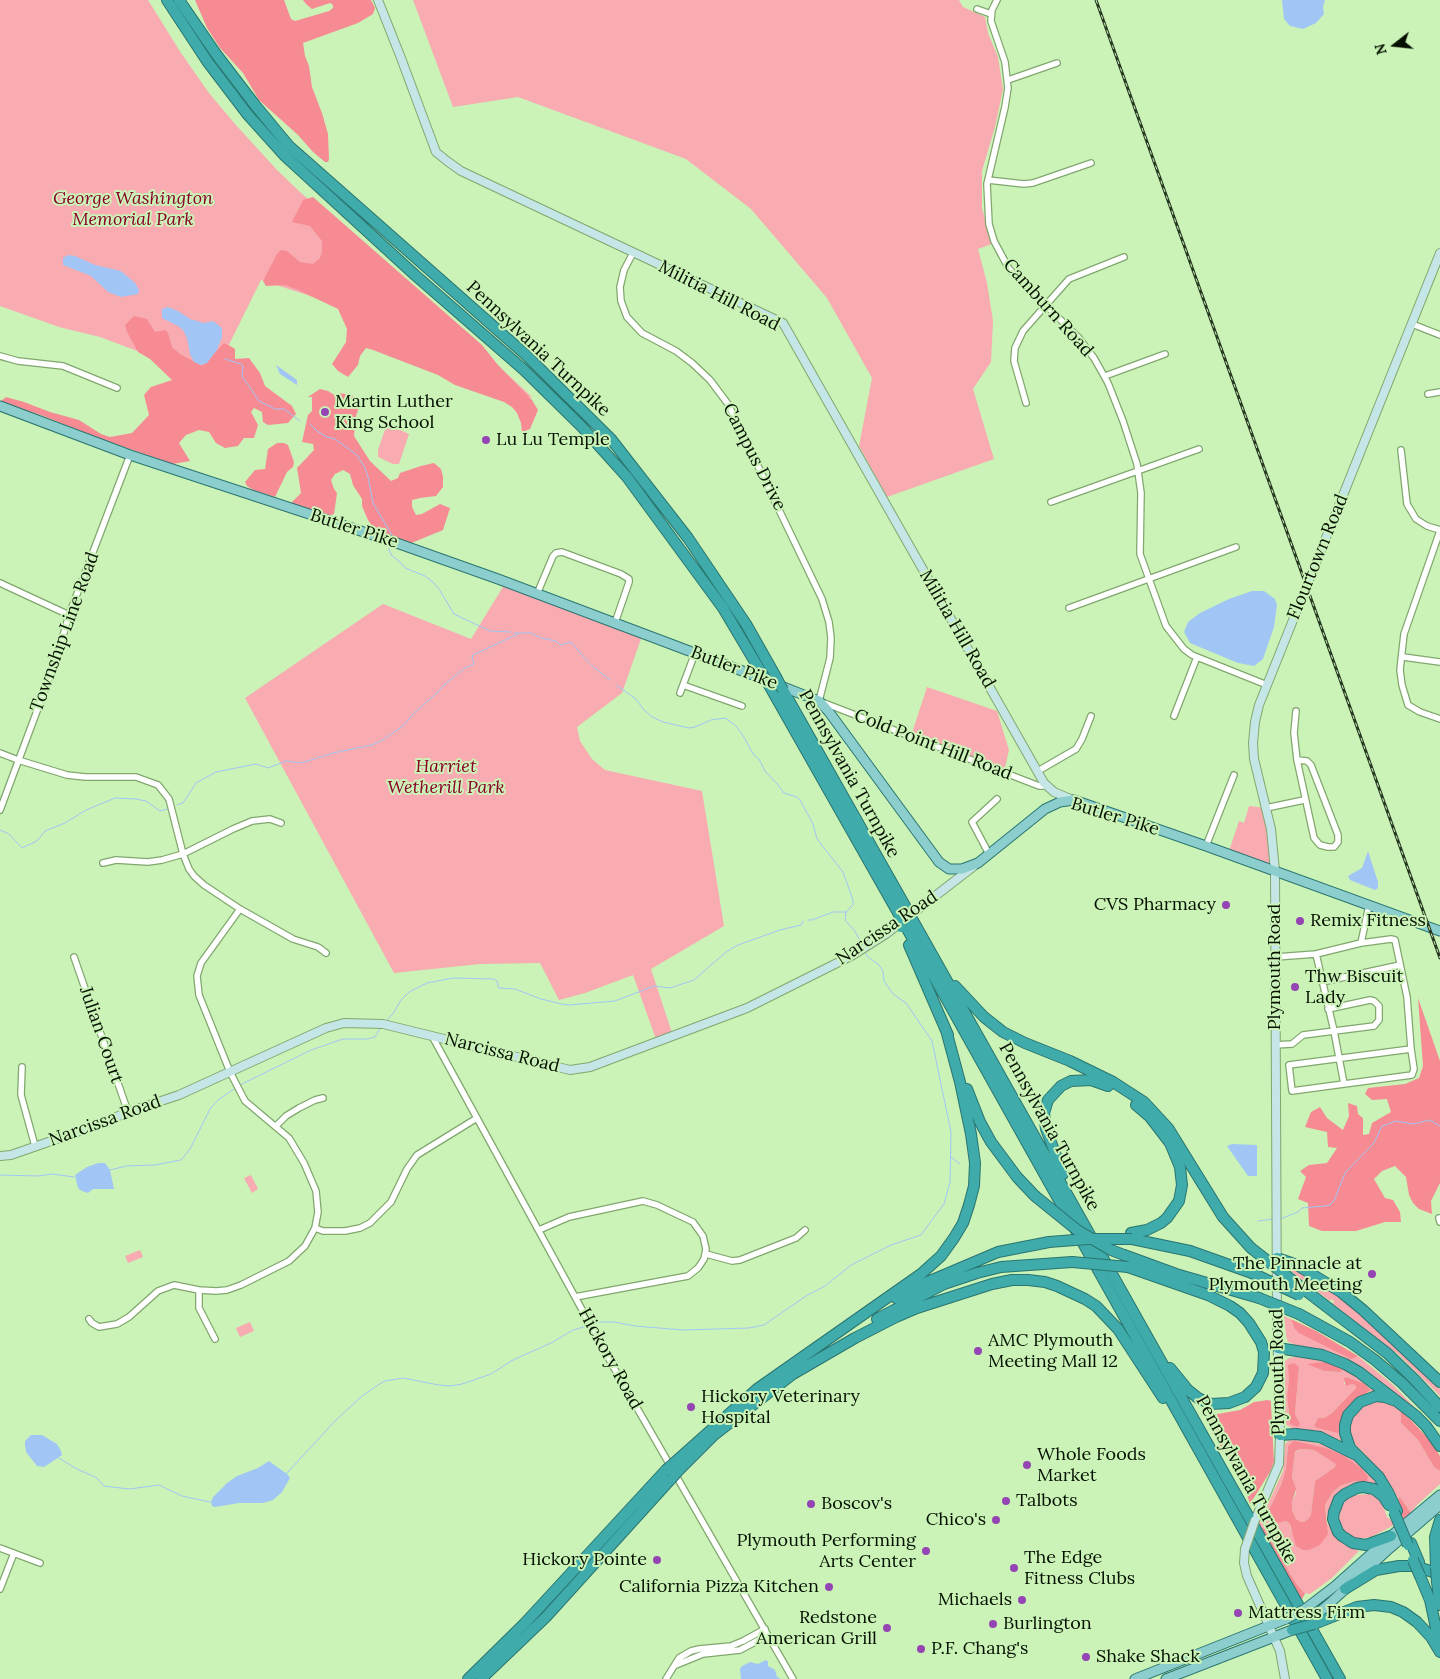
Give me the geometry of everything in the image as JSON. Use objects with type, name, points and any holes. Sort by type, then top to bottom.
[{"type":"highway","name":"Pennsylvania Turnpike","points":[[168,0],[207,61],[230,92],[284,155],[415,275],[524,370],[582,427],[627,478],[723,608],[761,672],[783,690],[904,920],[1327,1679]]},
{"type":"highway","name":"Pennsylvania Turnpike","points":[[179,0],[216,54],[289,146],[526,355],[611,439],[688,538],[746,624],[772,681],[879,880],[904,920],[942,972],[1340,1679]]},
{"type":"highway","points":[[904,920],[984,1131],[1017,1177],[1035,1196],[1077,1230],[1124,1255],[1176,1274],[1259,1298],[1299,1314],[1343,1337],[1375,1360],[1402,1383],[1440,1421]]},
{"type":"highway","points":[[942,972],[984,1016],[1003,1032],[1113,1082],[1144,1102],[1168,1128],[1223,1217],[1251,1248],[1300,1291],[1352,1326],[1398,1363],[1440,1406]]},
{"type":"highway","points":[[468,1679],[526,1623],[672,1471],[757,1389],[921,1274],[941,1256],[959,1230],[969,1205],[974,1179],[975,1154],[962,1090],[946,1030]]},
{"type":"highway","points":[[1078,1212],[1048,1137],[1044,1113],[1048,1100],[1061,1086],[1077,1080],[1091,1080],[1115,1090],[1141,1108],[1170,1143],[1180,1167],[1181,1192],[1179,1201],[1171,1214],[1154,1227],[1132,1236]]},
{"type":"highway","points":[[857,1320],[925,1283],[998,1252],[1086,1235],[1132,1236],[1190,1251],[1300,1291]]},
{"type":"highway","points":[[1277,1258],[1297,1265],[1341,1292],[1440,1382]]},
{"type":"highway","points":[[482,1679],[546,1618],[672,1471],[714,1435],[793,1374],[862,1327],[944,1284],[1001,1267],[1072,1262],[1176,1274]]},
{"type":"highway","points":[[1128,1267],[1208,1294],[1223,1301],[1240,1313],[1261,1342],[1265,1361],[1263,1373],[1256,1387],[1249,1395],[1240,1400],[1224,1404],[1206,1402],[1188,1390],[1150,1341]]},
{"type":"highway","points":[[793,1374],[855,1338],[917,1308],[992,1284],[1012,1280],[1045,1282],[1085,1299],[1106,1316],[1132,1349],[1186,1436],[1206,1462]]},
{"type":"highway","points":[[1278,1348],[1311,1352],[1346,1364],[1407,1408],[1426,1426],[1440,1446]]},
{"type":"highway","points":[[1407,1408],[1389,1398],[1381,1396],[1368,1398],[1356,1405],[1348,1415],[1345,1433],[1350,1448],[1382,1481],[1440,1613]]},
{"type":"highway","points":[[1280,1435],[1296,1434],[1320,1437],[1359,1457]]},
{"type":"highway","points":[[1391,1536],[1366,1545],[1353,1543],[1338,1532],[1334,1512],[1336,1505],[1345,1494],[1350,1490],[1363,1487],[1379,1492],[1396,1511]]},
{"type":"highway","points":[[1440,1520],[1435,1537],[1440,1605]]},
{"type":"highway","points":[[1345,1589],[1376,1570],[1399,1566],[1415,1566],[1433,1572],[1438,1576]]},
{"type":"highway","points":[[1423,1576],[1440,1648]]},
{"type":"highway","points":[[1280,1592],[1298,1635],[1320,1679]]},
{"type":"highway","points":[[1292,1630],[1312,1621],[1357,1607],[1374,1605],[1391,1607],[1403,1612],[1417,1622],[1440,1652]]},
{"type":"main road","name":"Butler Pike","points":[[0,406],[130,455],[392,541],[819,701],[939,862],[949,869],[958,870],[978,863],[1045,809],[1060,802],[1074,800],[1440,931]]},
{"type":"main road","points":[[1136,1679],[1286,1619],[1305,1609],[1335,1586],[1440,1495]]},
{"type":"main road","points":[[1312,1621],[1390,1548],[1440,1505]]},
{"type":"main road","points":[[1172,1678],[1292,1630]]},
{"type":"street","name":"Militia Hill Road","points":[[378,0],[402,58],[436,152],[461,171],[783,324],[1047,786]]},
{"type":"street","points":[[977,9],[991,14],[993,5],[997,0]]},
{"type":"street","name":"Camburn Road","points":[[991,14],[992,27],[1005,62],[1008,80],[1005,107],[986,193],[989,224],[997,248],[1014,276],[1078,337],[1105,376],[1123,421],[1138,471],[1141,493],[1140,554],[1166,626],[1184,649],[1197,658],[1267,685]]},
{"type":"street","points":[[1008,80],[1057,62]]},
{"type":"street","points":[[988,180],[1028,184],[1091,163]]},
{"type":"street","name":"Campus Drive","points":[[633,253],[624,270],[620,287],[621,301],[627,317],[642,333],[676,350],[692,363],[710,380],[728,404],[822,599],[829,622],[831,638],[830,658],[819,701]]},
{"type":"street","name":"Flourtown Road","points":[[1275,871],[1272,838],[1254,759],[1253,743],[1257,713],[1440,253]]},
{"type":"street","points":[[1026,403],[1014,361],[1018,339],[1027,326],[1069,280],[1124,257]]},
{"type":"street","points":[[1412,324],[1440,335]]},
{"type":"street","points":[[1105,376],[1165,354]]},
{"type":"street","points":[[0,356],[18,361],[63,366],[117,388]]},
{"type":"street","points":[[1428,394],[1440,392]]},
{"type":"street","points":[[1052,502],[1200,449]]},
{"type":"street","points":[[1401,450],[1407,504],[1416,519],[1427,526],[1440,530],[1404,634],[1403,657],[1400,670],[1402,685],[1408,705],[1420,712],[1440,719]]},
{"type":"street","name":"Township Line Road","points":[[0,810],[56,660],[69,616],[130,455]]},
{"type":"street","points":[[1069,608],[1236,547]]},
{"type":"street","points":[[537,594],[553,556],[556,553],[562,552],[621,574],[628,579],[629,582],[615,623]]},
{"type":"street","points":[[0,583],[69,616]]},
{"type":"street","points":[[680,694],[695,653]]},
{"type":"street","points":[[1403,657],[1440,662]]},
{"type":"street","points":[[1174,716],[1197,658]]},
{"type":"street","points":[[683,686],[742,706]]},
{"type":"street","name":"Cold Point Hill Road","points":[[819,701],[1039,786],[1047,786]]},
{"type":"street","points":[[1296,711],[1294,733],[1296,760],[1315,841],[1320,845],[1334,846],[1339,839],[1311,765],[1307,761],[1296,760]]},
{"type":"street","points":[[1038,771],[1076,749],[1091,716]]},
{"type":"street","points":[[0,753],[75,776],[136,777],[152,782],[169,799],[184,854],[189,869],[194,876],[240,909],[293,939],[318,947],[326,953]]},
{"type":"street","points":[[1206,846],[1234,775]]},
{"type":"street","points":[[1047,786],[1058,794],[1074,800]]},
{"type":"street","points":[[990,854],[972,822],[997,799]]},
{"type":"street","points":[[1266,808],[1304,800]]},
{"type":"street","points":[[103,863],[116,860],[155,861],[184,854],[242,825],[270,819],[281,823]]},
{"type":"street","name":"Narcissa Road","points":[[0,1156],[11,1155],[97,1126],[128,1112],[179,1095],[335,1025],[355,1023],[382,1024],[570,1070],[584,1069],[747,1008],[813,976],[864,949],[978,863]]},
{"type":"street","name":"Plymouth Road","points":[[1275,871],[1279,1464],[1255,1520],[1245,1549],[1244,1562],[1247,1576],[1270,1625],[1282,1657],[1285,1679]]},
{"type":"street","points":[[1361,943],[1369,905]]},
{"type":"street","points":[[89,1319],[99,1327],[117,1324],[129,1317],[164,1288],[178,1285],[199,1290],[216,1291],[232,1288],[284,1263],[305,1246],[315,1228],[318,1212],[316,1191],[295,1146],[276,1126],[245,1101],[230,1072],[199,995],[197,976],[202,960],[240,909]]},
{"type":"street","points":[[1276,956],[1316,954],[1361,943],[1395,940],[1407,997],[1414,1069],[1412,1075],[1292,1091],[1289,1066],[1411,1049]]},
{"type":"street","points":[[1316,954],[1344,1084]]},
{"type":"street","name":"Julian Court","points":[[74,957],[128,1112]]},
{"type":"street","points":[[1322,982],[1400,965]]},
{"type":"street","points":[[1275,1046],[1292,1044],[1303,1035],[1374,1026],[1380,1020],[1379,1006],[1374,1000],[1328,1009]]},
{"type":"street","name":"Hickory Road","points":[[432,1036],[575,1298],[793,1679]]},
{"type":"street","points":[[22,1067],[21,1095],[35,1146]]},
{"type":"street","points":[[276,1126],[286,1116],[299,1108],[323,1098]]},
{"type":"street","points":[[315,1228],[323,1231],[345,1231],[360,1228],[370,1223],[391,1202],[407,1169],[417,1154],[478,1118]]},
{"type":"street","points":[[539,1230],[569,1217],[636,1202],[650,1202],[693,1222],[703,1236],[706,1254],[698,1268],[683,1278],[575,1298]]},
{"type":"street","points":[[706,1254],[732,1261],[740,1260],[796,1238],[805,1230]]},
{"type":"street","points":[[199,1290],[199,1308],[215,1339]]},
{"type":"street","points":[[0,1548],[40,1563]]},
{"type":"street","points":[[0,1589],[14,1553]]},
{"type":"street","points":[[666,1679],[680,1658],[691,1651],[736,1644],[765,1629]]},
{"type":"street","points":[[676,1665],[703,1654],[740,1650],[768,1635]]},
{"type":"green space","name":"George Washington Memorial Park","points":[[0,0],[148,0],[209,93],[277,170],[533,398],[355,337],[366,314],[261,280],[212,379],[100,337],[59,327],[0,306]]},
{"type":"green space","points":[[413,0],[959,0],[963,7],[985,17],[988,33],[998,57],[1003,89],[995,127],[982,171],[982,208],[992,244],[978,249],[987,283],[993,321],[991,362],[973,389],[994,459],[887,497],[859,446],[872,378],[827,298],[751,209],[686,159],[518,97],[453,107]]},
{"type":"green space","points":[[387,424],[409,434],[399,464],[393,464],[378,457],[378,450]]},
{"type":"green space","name":"Harriet Wetherill Park","points":[[506,582],[643,633],[622,693],[577,727],[580,741],[592,759],[605,770],[702,791],[724,926],[651,969],[673,1036],[657,1042],[633,975],[585,993],[559,1000],[540,963],[480,964],[394,973],[245,698],[383,604],[471,639]]},
{"type":"green space","points":[[927,687],[997,711],[1009,750],[1004,772],[911,736]]},
{"type":"green space","points":[[1249,806],[1266,808],[1275,871],[1228,854],[1239,821],[1244,823]]},
{"type":"green space","points":[[251,1175],[258,1189],[252,1193],[244,1178]]},
{"type":"green space","points":[[140,1250],[143,1257],[128,1263],[125,1256]]},
{"type":"green space","points":[[1292,1268],[1321,1284],[1371,1322],[1440,1389],[1440,1396],[1400,1356],[1333,1304],[1334,1301],[1331,1299],[1330,1301],[1288,1269]]},
{"type":"green space","points":[[1284,1316],[1291,1319],[1294,1328],[1349,1358],[1358,1356],[1392,1384],[1424,1417],[1369,1375],[1288,1342]]},
{"type":"green space","points":[[250,1322],[254,1331],[240,1337],[236,1328]]},
{"type":"green space","points":[[1296,1357],[1331,1362],[1309,1364],[1324,1371],[1340,1372],[1344,1368],[1378,1391],[1358,1400],[1369,1393],[1371,1389],[1365,1384],[1347,1377],[1344,1378],[1344,1384],[1352,1384],[1356,1388],[1332,1413],[1324,1418],[1318,1418],[1314,1426],[1331,1431],[1340,1423],[1349,1406],[1356,1402],[1343,1441],[1314,1432],[1293,1429],[1285,1424],[1285,1361]],"holes":[[[1299,1367],[1295,1414],[1298,1420],[1289,1418],[1287,1396],[1289,1378]]]},
{"type":"green space","points":[[1377,1401],[1393,1405],[1401,1411],[1401,1423],[1418,1440],[1434,1467],[1440,1471],[1440,1484],[1411,1513],[1400,1497],[1398,1498],[1377,1467],[1352,1441],[1350,1423],[1352,1418],[1359,1408],[1370,1402]]},
{"type":"green space","points":[[1295,1439],[1326,1445],[1345,1453],[1358,1462],[1383,1490],[1357,1483],[1348,1486],[1334,1497],[1329,1513],[1333,1533],[1343,1544],[1359,1551],[1332,1578],[1310,1594],[1303,1593],[1265,1531],[1258,1526],[1283,1471],[1285,1444]],"holes":[[[1288,1446],[1326,1448],[1363,1482],[1355,1481],[1340,1486],[1333,1492],[1325,1505],[1328,1524],[1291,1530],[1290,1524],[1286,1521],[1278,1523],[1264,1520],[1281,1485],[1286,1468]]]},
{"type":"green space","points":[[1300,1449],[1314,1450],[1337,1464],[1315,1481],[1311,1514],[1304,1522],[1296,1519],[1292,1510],[1292,1502],[1296,1493],[1292,1477],[1295,1453]]},
{"type":"green space","points":[[1370,1494],[1381,1500],[1387,1517],[1396,1524],[1371,1537],[1357,1539],[1348,1536],[1339,1522],[1340,1508],[1348,1498],[1355,1495]]},
{"type":"shaded area","points":[[195,0],[284,0],[291,19],[295,21],[329,11],[333,8],[333,5],[330,3],[312,9],[303,0],[371,0],[375,8],[373,14],[358,23],[303,43],[312,87],[328,134],[328,162],[325,162],[313,152],[298,135],[259,100],[243,73],[220,48],[207,28]]},
{"type":"shaded area","points":[[313,197],[482,345],[498,365],[532,400],[538,410],[530,429],[522,432],[517,413],[504,402],[455,385],[438,375],[373,350],[366,348],[360,356],[358,365],[348,377],[338,371],[332,364],[346,342],[347,329],[338,309],[285,285],[266,286],[263,281],[281,250],[287,251],[300,262],[313,264],[320,258],[322,241],[310,226],[292,222],[303,200]]},
{"type":"shaded area","points":[[134,316],[147,319],[155,332],[165,330],[168,333],[172,347],[180,354],[202,366],[224,343],[232,347],[235,349],[235,359],[249,358],[260,373],[265,386],[292,406],[296,414],[288,423],[268,425],[263,422],[262,412],[254,408],[251,412],[258,425],[254,438],[244,438],[238,446],[225,448],[216,443],[209,432],[199,430],[186,435],[179,443],[190,461],[173,464],[1,401],[6,397],[79,420],[101,434],[110,437],[132,433],[149,415],[144,395],[151,387],[172,380],[150,359],[138,352],[125,325]]},
{"type":"shaded area","points":[[320,389],[336,396],[340,393],[351,395],[358,400],[354,436],[370,461],[391,481],[398,478],[400,473],[421,466],[434,463],[441,469],[443,487],[436,496],[412,500],[412,507],[416,515],[422,514],[440,504],[450,508],[443,530],[409,544],[380,533],[374,529],[368,520],[362,506],[362,499],[353,485],[350,474],[343,470],[335,474],[331,480],[337,493],[334,514],[327,516],[291,503],[301,493],[297,468],[314,450],[313,444],[302,442],[308,415],[312,411],[312,397],[308,397]]},
{"type":"shaded area","points":[[277,443],[288,445],[294,462],[293,467],[287,472],[275,497],[253,490],[245,482],[255,470],[265,469],[268,449]]},
{"type":"shaded area","points":[[1418,998],[1440,1061],[1440,1183],[1431,1201],[1432,1214],[1419,1209],[1413,1203],[1409,1195],[1406,1177],[1395,1166],[1382,1171],[1374,1179],[1385,1198],[1393,1200],[1400,1212],[1401,1222],[1385,1222],[1356,1231],[1322,1231],[1309,1226],[1308,1203],[1298,1199],[1306,1177],[1300,1171],[1309,1165],[1327,1163],[1337,1148],[1328,1147],[1327,1132],[1305,1127],[1311,1112],[1320,1107],[1327,1118],[1343,1130],[1349,1116],[1348,1103],[1357,1106],[1358,1114],[1363,1118],[1363,1135],[1369,1134],[1372,1123],[1391,1112],[1387,1099],[1372,1100],[1365,1094],[1368,1088],[1405,1084],[1419,1078],[1423,1066]]},
{"type":"shaded area","points":[[1291,1319],[1316,1331],[1358,1356],[1352,1359],[1349,1358],[1299,1333],[1294,1328]]},
{"type":"shaded area","points":[[1331,1362],[1344,1368],[1340,1372],[1324,1371],[1307,1364]]},
{"type":"shaded area","points":[[1294,1363],[1299,1367],[1295,1414],[1300,1424],[1298,1427],[1290,1424],[1287,1396],[1288,1365]]},
{"type":"shaded area","points":[[1347,1377],[1365,1384],[1371,1390],[1349,1406],[1343,1414],[1338,1433],[1317,1428],[1314,1426],[1318,1418],[1324,1418],[1332,1413],[1356,1388],[1352,1384],[1346,1386],[1344,1378]]},
{"type":"shaded area","points":[[1271,1401],[1274,1462],[1250,1504],[1243,1483],[1212,1433],[1208,1424],[1209,1417],[1240,1410],[1254,1402]]},
{"type":"shaded area","points":[[1401,1411],[1433,1444],[1440,1456],[1440,1471],[1434,1467],[1418,1440],[1401,1423]]},
{"type":"shaded area","points":[[1294,1441],[1326,1448],[1344,1456],[1361,1468],[1368,1477],[1367,1481],[1355,1481],[1340,1486],[1333,1492],[1325,1505],[1328,1534],[1320,1545],[1309,1550],[1303,1550],[1296,1546],[1290,1524],[1286,1521],[1279,1523],[1264,1520],[1281,1485],[1286,1468],[1288,1446]],"holes":[[[1300,1449],[1314,1450],[1336,1464],[1335,1467],[1315,1481],[1311,1514],[1309,1518],[1301,1522],[1296,1519],[1292,1510],[1296,1489],[1292,1477],[1295,1452]]]},
{"type":"shaded area","points":[[1400,1497],[1411,1513],[1403,1520],[1398,1498]]},
{"type":"shaded area","points":[[1259,1528],[1266,1529],[1265,1531],[1297,1585],[1305,1594],[1300,1602]]},
{"type":"water","points":[[1282,0],[1325,0],[1324,14],[1316,23],[1303,29],[1290,26],[1284,19]]},
{"type":"water","points":[[68,255],[95,265],[121,271],[135,283],[139,290],[138,294],[121,297],[108,292],[91,276],[63,265],[63,258]]},
{"type":"water","points":[[168,307],[190,319],[204,323],[213,321],[222,328],[222,337],[217,350],[207,363],[201,365],[194,362],[183,330],[162,318],[162,309]]},
{"type":"water","points":[[276,365],[297,380],[297,385],[280,374]]},
{"type":"water","points":[[1252,591],[1264,591],[1275,599],[1277,605],[1274,627],[1263,659],[1254,666],[1238,663],[1190,643],[1184,632],[1188,622],[1200,613],[1229,599]]},
{"type":"water","points":[[1368,851],[1378,882],[1378,888],[1375,890],[1350,880],[1348,876],[1362,868]]},
{"type":"water","points":[[1232,1144],[1257,1145],[1257,1176],[1248,1176],[1227,1146]]},
{"type":"water","points":[[98,1163],[105,1163],[110,1170],[114,1189],[93,1189],[88,1193],[82,1191],[78,1188],[75,1175],[87,1167]]},
{"type":"water","points":[[31,1435],[42,1435],[57,1444],[62,1455],[44,1467],[37,1466],[26,1452],[25,1441]]},
{"type":"water","points":[[269,1461],[290,1478],[282,1492],[273,1500],[263,1503],[212,1506],[213,1497],[227,1483],[237,1476],[258,1468]]},
{"type":"water","points":[[766,1660],[768,1666],[775,1670],[777,1677],[781,1679],[741,1679],[740,1669],[742,1666],[750,1662],[758,1664]]},
{"type":"waterway","points":[[225,359],[243,366],[242,376],[259,401],[275,409],[284,409],[300,421]]},
{"type":"waterway","points":[[310,424],[317,431],[335,439],[357,455],[365,468],[373,503],[393,537]]},
{"type":"waterway","points":[[390,546],[389,550],[392,556],[405,568],[425,576],[433,582],[454,614],[490,631],[511,632]]},
{"type":"waterway","points":[[514,633],[531,633],[541,638],[556,641],[560,645],[571,642],[589,663]]},
{"type":"waterway","points":[[177,805],[183,803],[196,783],[216,772],[256,764],[268,768],[286,761],[301,763],[381,741],[403,726],[445,684],[465,668],[474,664],[473,655],[518,634]]},
{"type":"waterway","points":[[591,665],[610,680]]},
{"type":"waterway","points":[[616,685],[636,699],[652,717],[663,722],[689,728],[711,720],[725,718],[736,726],[765,771],[784,793],[797,797],[800,800],[813,824],[817,839],[843,872],[853,900],[853,905],[846,912],[845,920],[855,931],[862,945]]},
{"type":"waterway","points":[[0,830],[9,834],[22,848],[37,841],[45,831],[65,823],[86,810],[115,798],[146,801],[160,811],[167,809]]},
{"type":"waterway","points":[[808,920],[833,912],[846,912]]},
{"type":"waterway","points":[[386,1021],[409,992],[427,983],[453,978],[494,979],[497,981],[499,988],[515,989],[541,999],[569,1005],[615,1001],[654,986],[670,988],[694,980],[726,952],[738,945],[780,930],[801,925],[803,921]]},
{"type":"waterway","points":[[594,1324],[614,1322],[635,1326],[683,1330],[749,1328],[764,1325],[806,1296],[825,1286],[851,1265],[891,1245],[921,1235],[944,1204],[950,1182],[951,1132],[932,1041],[906,1003],[893,994],[884,981],[883,971],[879,965],[867,956],[865,951]]},
{"type":"waterway","points":[[240,1085],[311,1050],[343,1039],[375,1037],[380,1028]]},
{"type":"waterway","points":[[110,1170],[126,1166],[155,1165],[181,1160],[190,1149],[210,1109],[218,1100],[237,1087]]},
{"type":"waterway","points":[[1280,1219],[1298,1212],[1302,1208],[1330,1205],[1334,1201],[1345,1173],[1374,1143],[1382,1126],[1396,1121],[1413,1124],[1430,1120],[1440,1126]]},
{"type":"waterway","points":[[951,1157],[960,1164]]},
{"type":"waterway","points":[[0,1175],[38,1176],[52,1174],[74,1177]]},
{"type":"waterway","points":[[1258,1221],[1274,1219]]},
{"type":"waterway","points":[[286,1474],[336,1420],[362,1396],[385,1381],[403,1378],[439,1385],[462,1384],[491,1374],[513,1360],[553,1342],[573,1330],[587,1326]]},
{"type":"waterway","points":[[57,1457],[97,1478],[104,1486],[129,1489],[159,1485],[182,1496],[210,1502]]},
{"type":"railway","points":[[1096,0],[1440,958]]},
{"type":"place","name":"Martin Luther King School","points":[[325,412]]},
{"type":"place","name":"Lu Lu Temple","points":[[486,440]]},
{"type":"place","name":"CVS Pharmacy","points":[[1226,905]]},
{"type":"place","name":"Remix Fitness","points":[[1300,921]]},
{"type":"place","name":"Thw Biscuit Lady","points":[[1295,987]]},
{"type":"place","name":"The Pinnacle at Plymouth Meeting","points":[[1372,1274]]},
{"type":"place","name":"AMC Plymouth Meeting Mall 12","points":[[978,1351]]},
{"type":"place","name":"Hickory Veterinary Hospital","points":[[691,1407]]},
{"type":"place","name":"Whole Foods Market","points":[[1027,1465]]},
{"type":"place","name":"Talbots","points":[[1006,1501]]},
{"type":"place","name":"Boscov's","points":[[811,1504]]},
{"type":"place","name":"Chico's","points":[[996,1520]]},
{"type":"place","name":"Plymouth Performing Arts Center","points":[[926,1551]]},
{"type":"place","name":"Hickory Pointe","points":[[657,1560]]},
{"type":"place","name":"The Edge Fitness Clubs","points":[[1014,1568]]},
{"type":"place","name":"California Pizza Kitchen","points":[[829,1587]]},
{"type":"place","name":"Michaels","points":[[1022,1600]]},
{"type":"place","name":"Mattress Firm","points":[[1238,1613]]},
{"type":"place","name":"Burlington","points":[[993,1624]]},
{"type":"place","name":"Redstone American Grill","points":[[887,1628]]},
{"type":"place","name":"P.F. Chang's","points":[[921,1649]]},
{"type":"place","name":"Shake Shack","points":[[1086,1657]]}]
